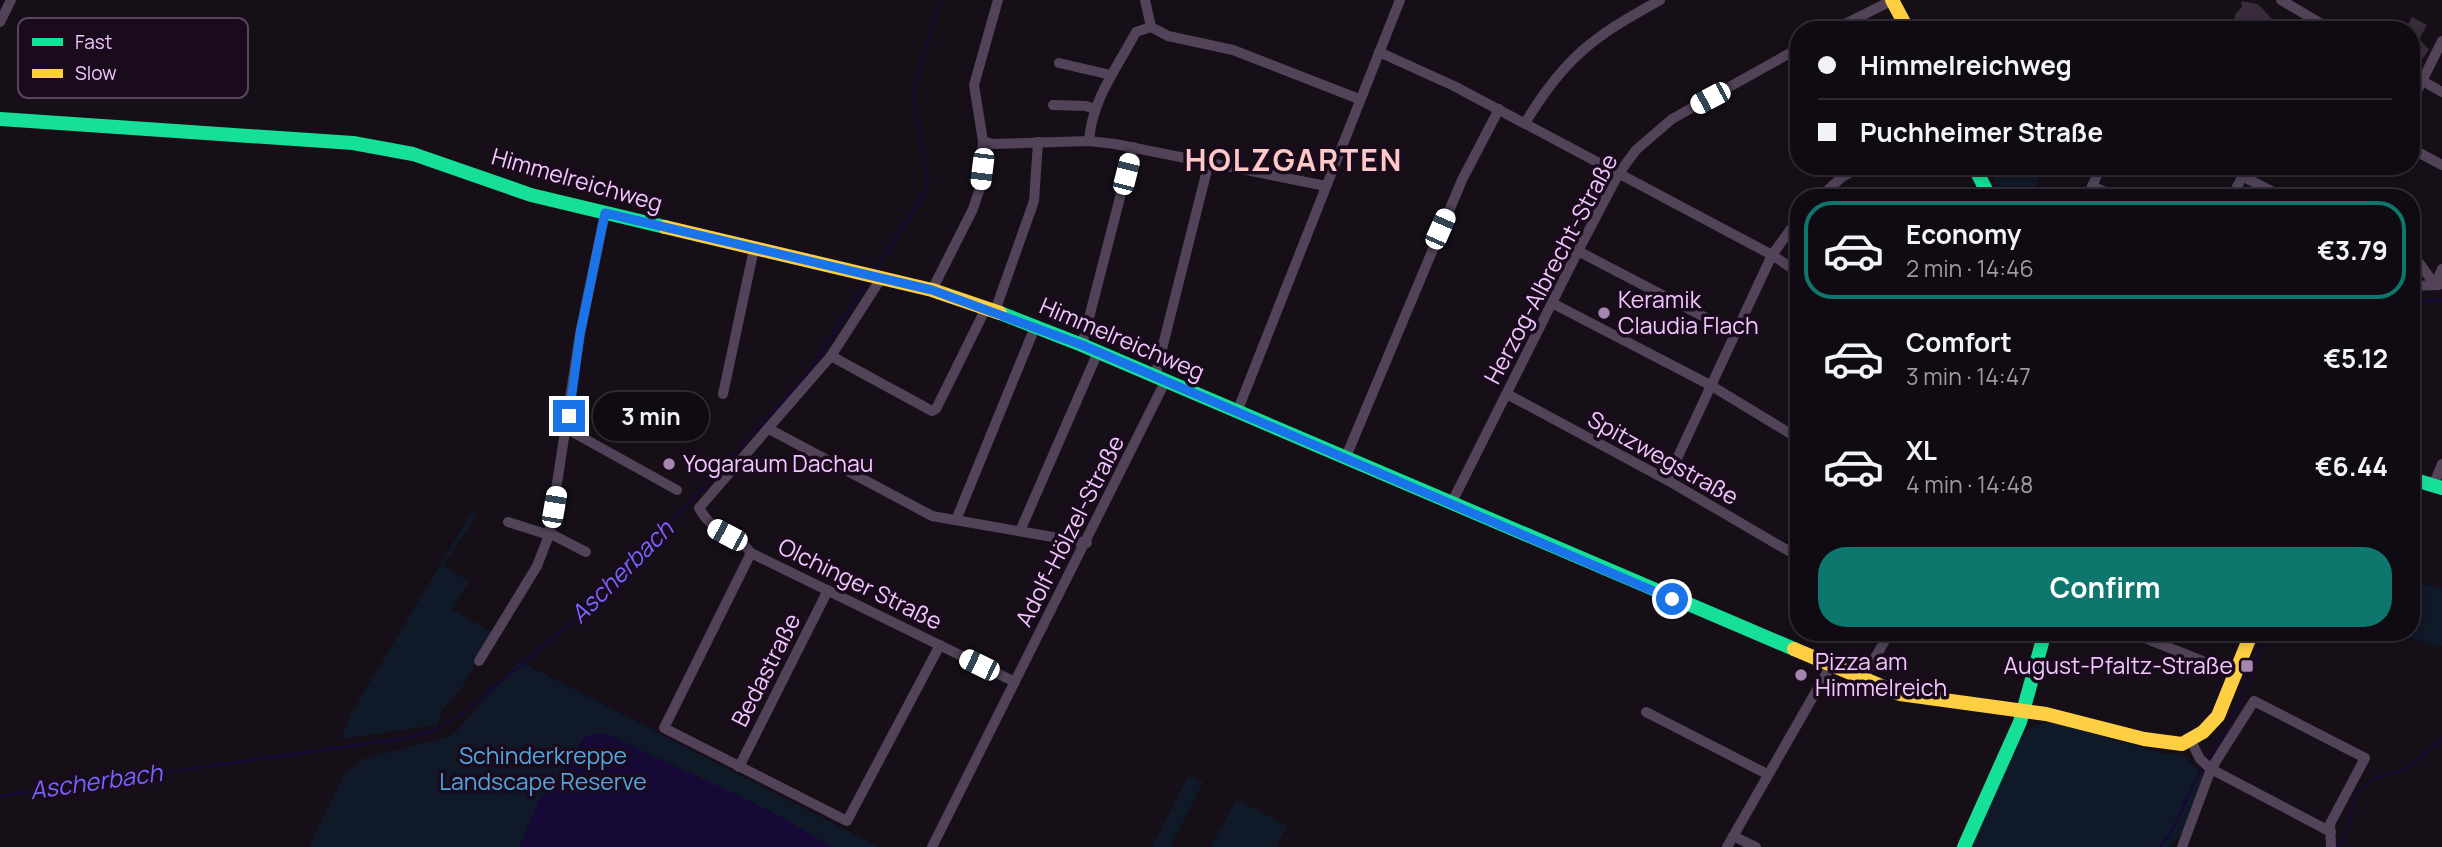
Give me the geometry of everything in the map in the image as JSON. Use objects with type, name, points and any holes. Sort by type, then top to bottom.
[{"type":"street","points":[[0,22],[11,0]]},
{"type":"street","points":[[932,290],[976,199],[983,141],[974,85],[998,0]]},
{"type":"street","points":[[1145,0],[1151,27]]},
{"type":"street","points":[[1237,412],[1400,0]]},
{"type":"street","points":[[1525,123],[1545,89],[1569,61],[1621,22],[1660,0]]},
{"type":"street","points":[[1851,21],[1893,0],[1904,21]]},
{"type":"street","points":[[2281,0],[2315,21]]},
{"type":"street","points":[[1089,141],[1094,109],[1111,75],[1136,32],[1151,27],[1168,36],[1233,50],[1359,99]]},
{"type":"street","points":[[2420,84],[2442,41]]},
{"type":"street","points":[[1379,52],[1499,109],[1790,267]]},
{"type":"street","name":"Herzog-Albrecht-Straße","points":[[1451,504],[1619,173],[1639,147],[1668,122],[1790,53]]},
{"type":"street","points":[[1059,63],[1111,75]]},
{"type":"street","points":[[2422,80],[2442,92]]},
{"type":"street","points":[[1053,106],[1086,106],[1094,109]]},
{"type":"street","points":[[1345,459],[1462,180],[1499,109]]},
{"type":"street","name":"Himmelreichweg","points":[[0,119],[354,143],[413,154],[531,195],[932,290],[1082,345],[1830,667],[1900,694],[2046,714],[2169,744],[2191,741]]},
{"type":"street","points":[[983,141],[992,144],[1089,141],[1133,147],[1326,186]]},
{"type":"street","points":[[831,356],[932,411],[936,409],[990,310],[1034,201],[1038,142]]},
{"type":"street","points":[[1082,345],[1133,147]]},
{"type":"street","points":[[2420,153],[2442,165]]},
{"type":"street","name":"Adolf-Hölzel-Straße","points":[[932,847],[1087,543],[1160,379],[1209,162]]},
{"type":"street","points":[[1829,189],[1846,175]]},
{"type":"street","points":[[2091,189],[2097,175]]},
{"type":"street","points":[[2236,189],[2242,176],[2267,189]]},
{"type":"street","points":[[2092,186],[2099,189]]},
{"type":"street","points":[[479,661],[537,566],[549,534],[568,429],[580,334],[605,213]]},
{"type":"street","points":[[1667,480],[1772,255],[1790,230]]},
{"type":"street","points":[[723,394],[754,248]]},
{"type":"street","points":[[1578,251],[1735,333]]},
{"type":"street","points":[[2420,264],[2439,285]]},
{"type":"street","points":[[2439,285],[2442,269]]},
{"type":"street","points":[[874,276],[831,356],[769,429],[932,516],[1087,543]]},
{"type":"street","points":[[2420,286],[2439,285]]},
{"type":"street","points":[[1552,303],[1710,385],[1790,434]]},
{"type":"street","points":[[956,520],[1035,327]]},
{"type":"street","points":[[1020,531],[1098,352]]},
{"type":"street","name":"Spitzwegstraße","points":[[1507,394],[1667,480],[1790,552]]},
{"type":"street","points":[[568,429],[677,490]]},
{"type":"street","name":"Olchinger Straße","points":[[769,429],[699,508],[709,526],[746,545],[751,552],[1015,682]]},
{"type":"street","points":[[2420,482],[2437,487],[2442,464]]},
{"type":"street","points":[[508,522],[549,534],[586,552]]},
{"type":"street","points":[[751,552],[664,728],[847,821],[940,645]]},
{"type":"street","name":"Bedastraße","points":[[739,767],[828,590]]},
{"type":"street","points":[[1862,680],[1885,641]]},
{"type":"street","points":[[1964,847],[2015,734],[2042,641]]},
{"type":"street","points":[[2152,641],[2237,675]]},
{"type":"street","points":[[2249,641],[2218,716],[2191,741],[2206,765],[2331,832]]},
{"type":"street","points":[[1727,847],[1830,667]]},
{"type":"street","points":[[2182,847],[2188,839],[2206,765],[2254,701],[2365,758],[2330,824],[2331,847]]},
{"type":"street","points":[[1646,712],[1767,774]]},
{"type":"street","points":[[2015,734],[2046,714]]},
{"type":"street","points":[[1733,836],[1756,847]]},
{"type":"green space","points":[[1992,175],[2038,175],[2036,189],[1998,189]]},
{"type":"green space","points":[[472,512],[479,514],[443,565],[469,582],[452,610],[492,632],[463,686],[442,710],[437,725],[341,739],[351,714]]},
{"type":"green space","points":[[2420,583],[2442,589],[2442,647],[2420,640]]},
{"type":"green space","name":"Schinderkreppe Landscape Reserve","points":[[519,661],[879,847],[309,847],[346,771],[355,768],[360,760],[453,735]]},
{"type":"green space","points":[[2052,722],[2165,754],[2183,755],[2204,777],[2182,835],[2168,847],[1971,847],[1997,783],[2014,750],[2031,728]]},
{"type":"green space","points":[[1189,775],[1203,782],[1170,847],[1152,847]]},
{"type":"green space","points":[[1236,799],[1287,825],[1276,847],[1211,847]]},
{"type":"shaded area","points":[[597,733],[608,734],[750,801],[831,847],[519,847],[540,798],[552,790],[584,737]]},
{"type":"building","points":[[2241,1],[2258,4],[2274,21],[2233,21],[2242,7]]},
{"type":"building","points":[[2420,21],[2427,25],[2420,37]]},
{"type":"building","points":[[2420,40],[2429,50],[2420,62]]},
{"type":"waterway","name":"Ascherbach","points":[[875,270],[922,197],[928,181],[913,93],[940,0]]},
{"type":"waterway","name":"Ascherbach","points":[[0,796],[412,737],[440,728],[464,712],[599,600],[806,376],[869,279]]},
{"type":"waterway","points":[[2420,301],[2442,300]]},
{"type":"waterway","points":[[2206,761],[2241,700],[2262,641]]},
{"type":"waterway","points":[[2337,847],[2346,833],[2354,801],[2363,787],[2373,780],[2408,767],[2442,738]]},
{"type":"waterway","points":[[2160,847],[2170,835],[2202,767]]},
{"type":"traffic: fast","points":[[0,119],[353,143],[413,154],[531,195],[665,227]]},
{"type":"traffic: fast","points":[[1978,175],[1986,189]]},
{"type":"traffic: fast","points":[[1000,313],[1082,345],[1794,649]]},
{"type":"traffic: fast","points":[[2420,481],[2442,488]]},
{"type":"traffic: fast","points":[[1964,847],[2020,722],[2042,641]]},
{"type":"traffic: slow","points":[[1892,0],[1903,21]]},
{"type":"traffic: slow","points":[[665,227],[932,290],[1000,313]]},
{"type":"traffic: slow","points":[[1794,649],[1900,694],[2046,714],[2144,739],[2182,744],[2203,732],[2218,716],[2248,641]]},
{"type":"place","name":"Keramik Claudia Flach","points":[[1604,313]]},
{"type":"place","name":"Yogaraum Dachau","points":[[669,464]]},
{"type":"place","name":"August-Pfaltz-Straße","points":[[2247,666]]},
{"type":"place","name":"Pizza am Himmelreich","points":[[1801,675]]},
{"type":"district","name":"HOLZGARTEN","points":[[1294,161]]},
{"type":"route","points":[[569,416],[580,334],[605,213],[652,226],[883,277],[986,308],[1082,345],[1672,599]]}]
